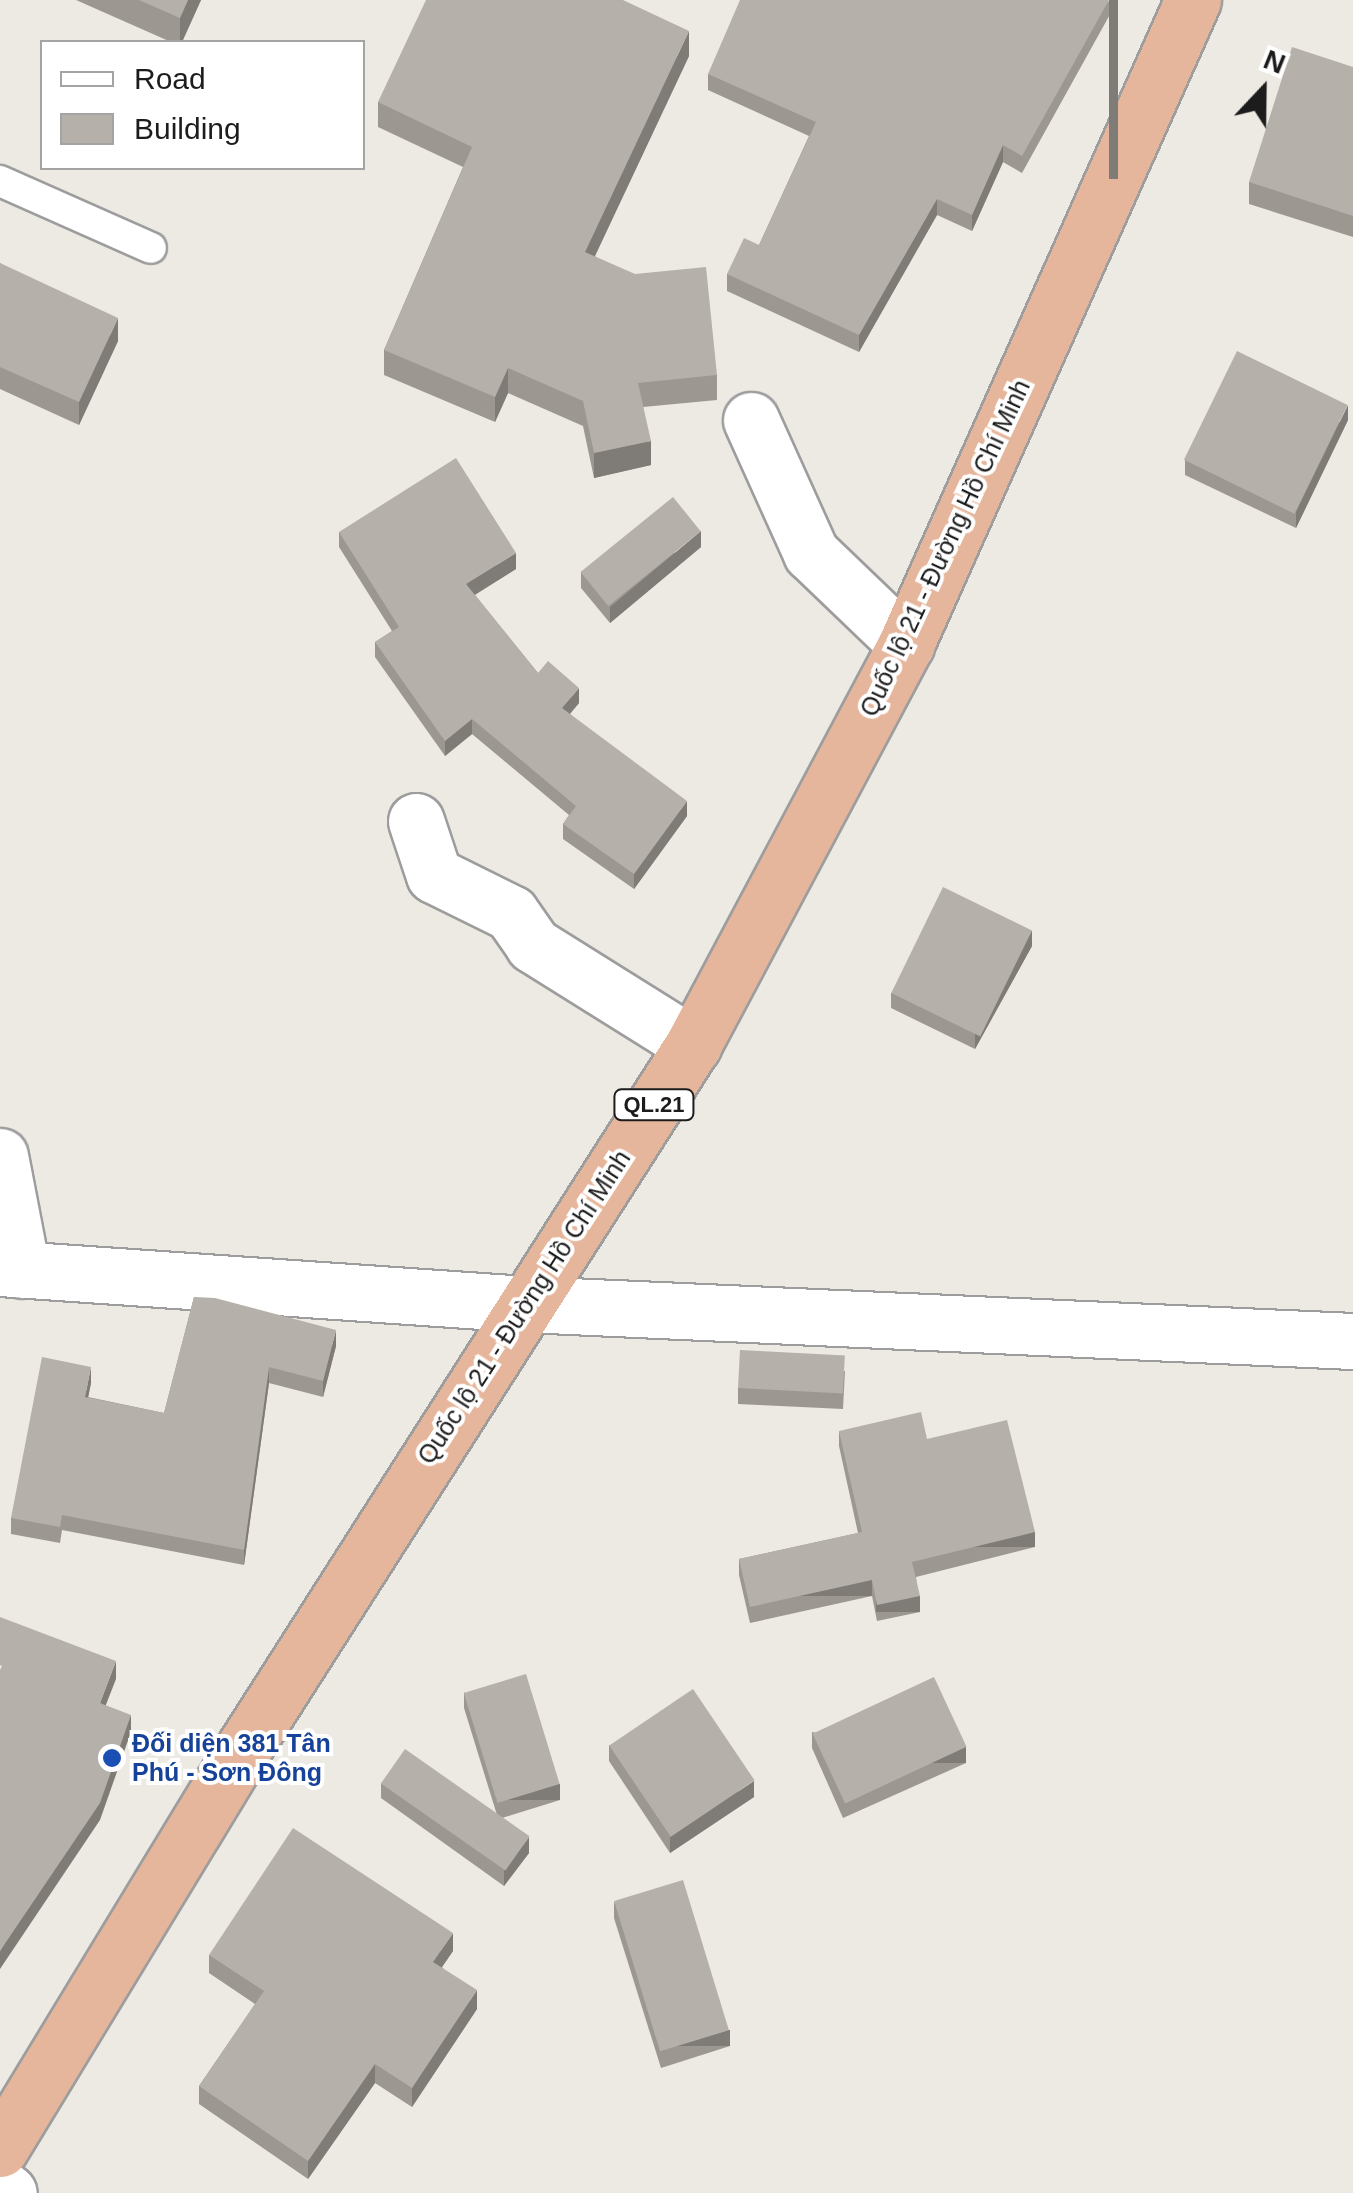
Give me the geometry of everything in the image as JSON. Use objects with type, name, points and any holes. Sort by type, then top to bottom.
[{"type":"highway","name":"Quốc lộ 21 - Đường Hồ Chí Minh","points":[[0,2149],[526,1304],[693,1045],[906,644],[1193,0]]},
{"type":"street","points":[[751,420],[811,552],[906,644]]},
{"type":"street","points":[[416,821],[434,875],[511,913],[533,945],[693,1045]]},
{"type":"street","points":[[0,1156],[11,1269],[526,1304],[1353,1341]]},
{"type":"street","points":[[0,2186],[9,2193]]},
{"type":"lane","points":[[0,181],[151,248]]},
{"type":"building","points":[[139,0],[188,0],[180,18]]},
{"type":"building","points":[[426,0],[623,0],[689,31],[585,252],[635,274],[706,267],[717,375],[638,383],[651,441],[594,453],[583,401],[508,368],[495,397],[384,350],[472,147],[378,102]]},
{"type":"building","points":[[740,0],[1109,0],[1022,156],[1003,145],[972,215],[937,199],[859,335],[727,274],[744,238],[759,245],[816,122],[708,74]]},
{"type":"building","points":[[1292,47],[1353,67],[1353,216],[1249,182]]},
{"type":"building","points":[[0,263],[118,318],[79,402],[0,367]]},
{"type":"building","points":[[1237,351],[1348,405],[1295,514],[1184,460]]},
{"type":"building","points":[[456,458],[516,553],[466,584],[538,673],[548,661],[579,688],[562,708],[687,801],[634,874],[563,824],[576,806],[472,719],[445,741],[375,642],[399,627],[339,532]]},
{"type":"building","points":[[673,497],[701,531],[608,606],[581,572]]},
{"type":"building","points":[[943,887],[1032,930],[980,1036],[891,993]]},
{"type":"building","points":[[194,1297],[215,1298],[336,1330],[323,1381],[269,1367],[244,1550],[62,1515],[60,1527],[11,1518],[42,1357],[91,1367],[85,1397],[164,1413]]},
{"type":"building","points":[[740,1350],[845,1355],[843,1393],[738,1388]]},
{"type":"building","points":[[921,1412],[927,1439],[1007,1420],[1035,1532],[912,1562],[920,1596],[877,1605],[872,1580],[750,1607],[739,1559],[862,1532],[839,1431]]},
{"type":"building","points":[[0,1617],[116,1661],[100,1703],[131,1715],[100,1803],[0,1951],[2,1666]]},
{"type":"building","points":[[526,1674],[560,1784],[497,1803],[464,1693]]},
{"type":"building","points":[[934,1677],[967,1747],[845,1803],[813,1734]]},
{"type":"building","points":[[693,1689],[755,1780],[671,1837],[609,1745]]},
{"type":"building","points":[[405,1749],[530,1836],[505,1871],[381,1783]]},
{"type":"building","points":[[293,1828],[453,1933],[433,1962],[477,1990],[412,2088],[375,2064],[308,2161],[199,2086],[264,1991],[209,1955]]},
{"type":"building","points":[[683,1880],[729,2030],[660,2051],[614,1901]]},
{"type":"place","name":"Đối diện 381 Tân Phú - Sơn Đông","points":[[112,1758]]}]
